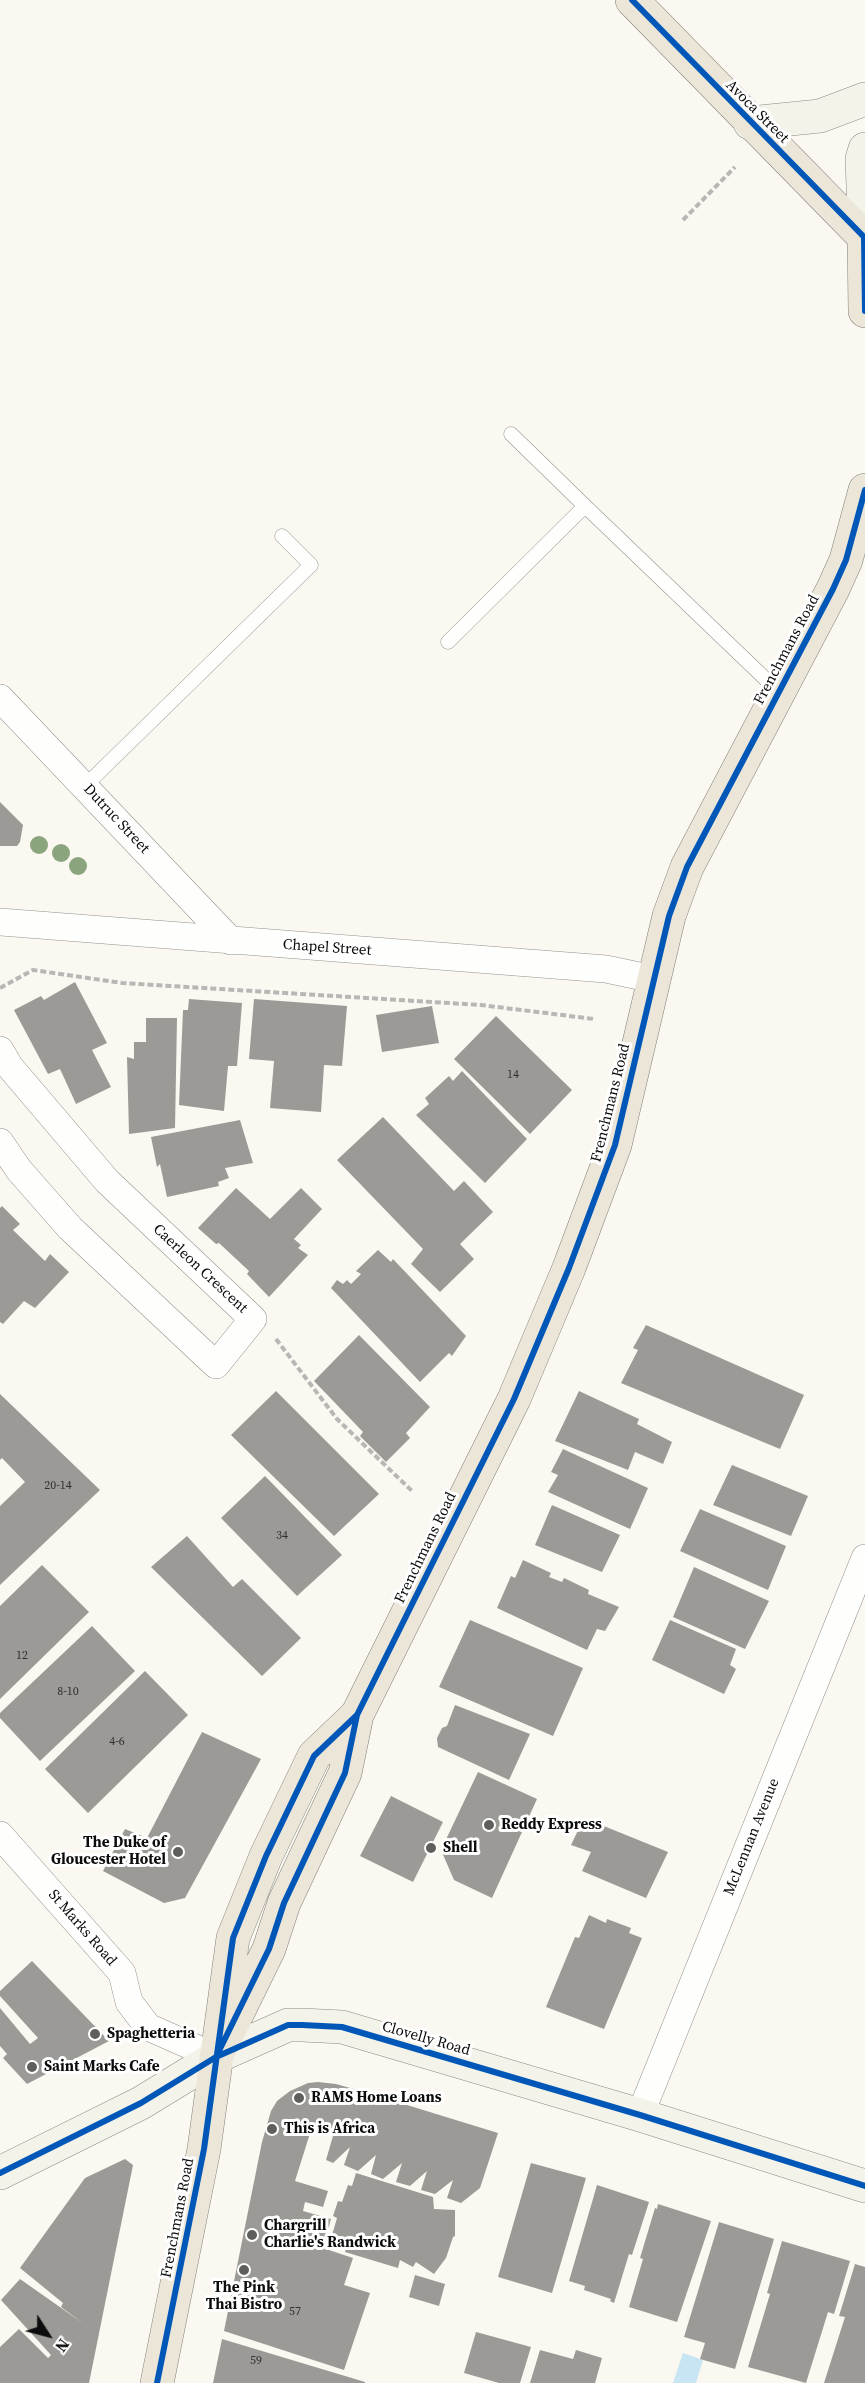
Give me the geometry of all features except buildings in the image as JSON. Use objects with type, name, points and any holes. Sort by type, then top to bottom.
[{"type":"main road","name":"Avoca Street","points":[[632,0],[864,238]]},
{"type":"main road","points":[[864,238],[865,310]]},
{"type":"main road","name":"Frenchmans Road","points":[[157,2383],[204,2149],[216,2057],[269,1949],[284,1903],[345,1773],[357,1715],[514,1399],[569,1268],[615,1144],[669,916],[687,867],[817,620],[846,560],[865,490]]},
{"type":"street","points":[[750,123],[820,116],[865,99]]},
{"type":"street","points":[[864,238],[862,159],[865,149]]},
{"type":"street","points":[[817,620],[865,551]]},
{"type":"street","name":"Dutruc Street","points":[[0,698],[231,941]]},
{"type":"street","name":"Chapel Street","points":[[0,922],[606,969],[653,979]]},
{"type":"street","name":"Caerleon Crescent","points":[[0,1050],[10,1067],[107,1181],[253,1319],[216,1365],[70,1228],[19,1170],[0,1142]]},
{"type":"street","name":"McLennan Avenue","points":[[640,2115],[865,1558]]},
{"type":"street","name":"St Marks Road","points":[[0,1835],[122,1973],[129,2002],[148,2027],[216,2057]]},
{"type":"street","name":"Clovelly Road","points":[[0,2173],[141,2103],[216,2057],[288,2025],[342,2027],[640,2115],[865,2186]]},
{"type":"lane","points":[[511,434],[778,692]]},
{"type":"lane","points":[[448,642],[585,506]]},
{"type":"lane","points":[[85,786],[311,565],[282,536]]},
{"type":"path","points":[[683,220],[735,167]]},
{"type":"path","points":[[0,988],[33,970],[122,983],[481,1005],[594,1019]]},
{"type":"path","points":[[253,1319],[269,1331],[337,1419],[412,1491]]},
{"type":"water","points":[[683,2353],[703,2360],[696,2383],[673,2383]]},
{"type":"cycle path","points":[[632,0],[864,237],[865,311]]},
{"type":"cycle path","points":[[216,2057],[269,1949],[284,1903],[345,1773],[357,1715],[514,1399],[569,1268],[615,1145],[669,916],[687,867],[833,589],[846,560],[865,490]]},
{"type":"cycle path","points":[[157,2383],[204,2149],[233,1938],[266,1856],[314,1756],[357,1715]]},
{"type":"cycle path","points":[[0,2173],[141,2103],[216,2057],[288,2025],[302,2025],[342,2027],[640,2115],[865,2186]]},
{"type":"place","name":"Reddy Express","points":[[489,1825]]},
{"type":"place","name":"Shell","points":[[431,1848]]},
{"type":"place","name":"The Duke of Gloucester Hotel","points":[[178,1852]]},
{"type":"place","name":"Spaghetteria","points":[[95,2034]]},
{"type":"place","name":"Saint Marks Cafe","points":[[32,2067]]},
{"type":"place","name":"RAMS Home Loans","points":[[299,2098]]},
{"type":"place","name":"This is Africa","points":[[272,2129]]},
{"type":"place","name":"Chargrill Charlie's Randwick","points":[[252,2235]]},
{"type":"place","name":"The Pink Thai Bistro","points":[[244,2270]]}]
